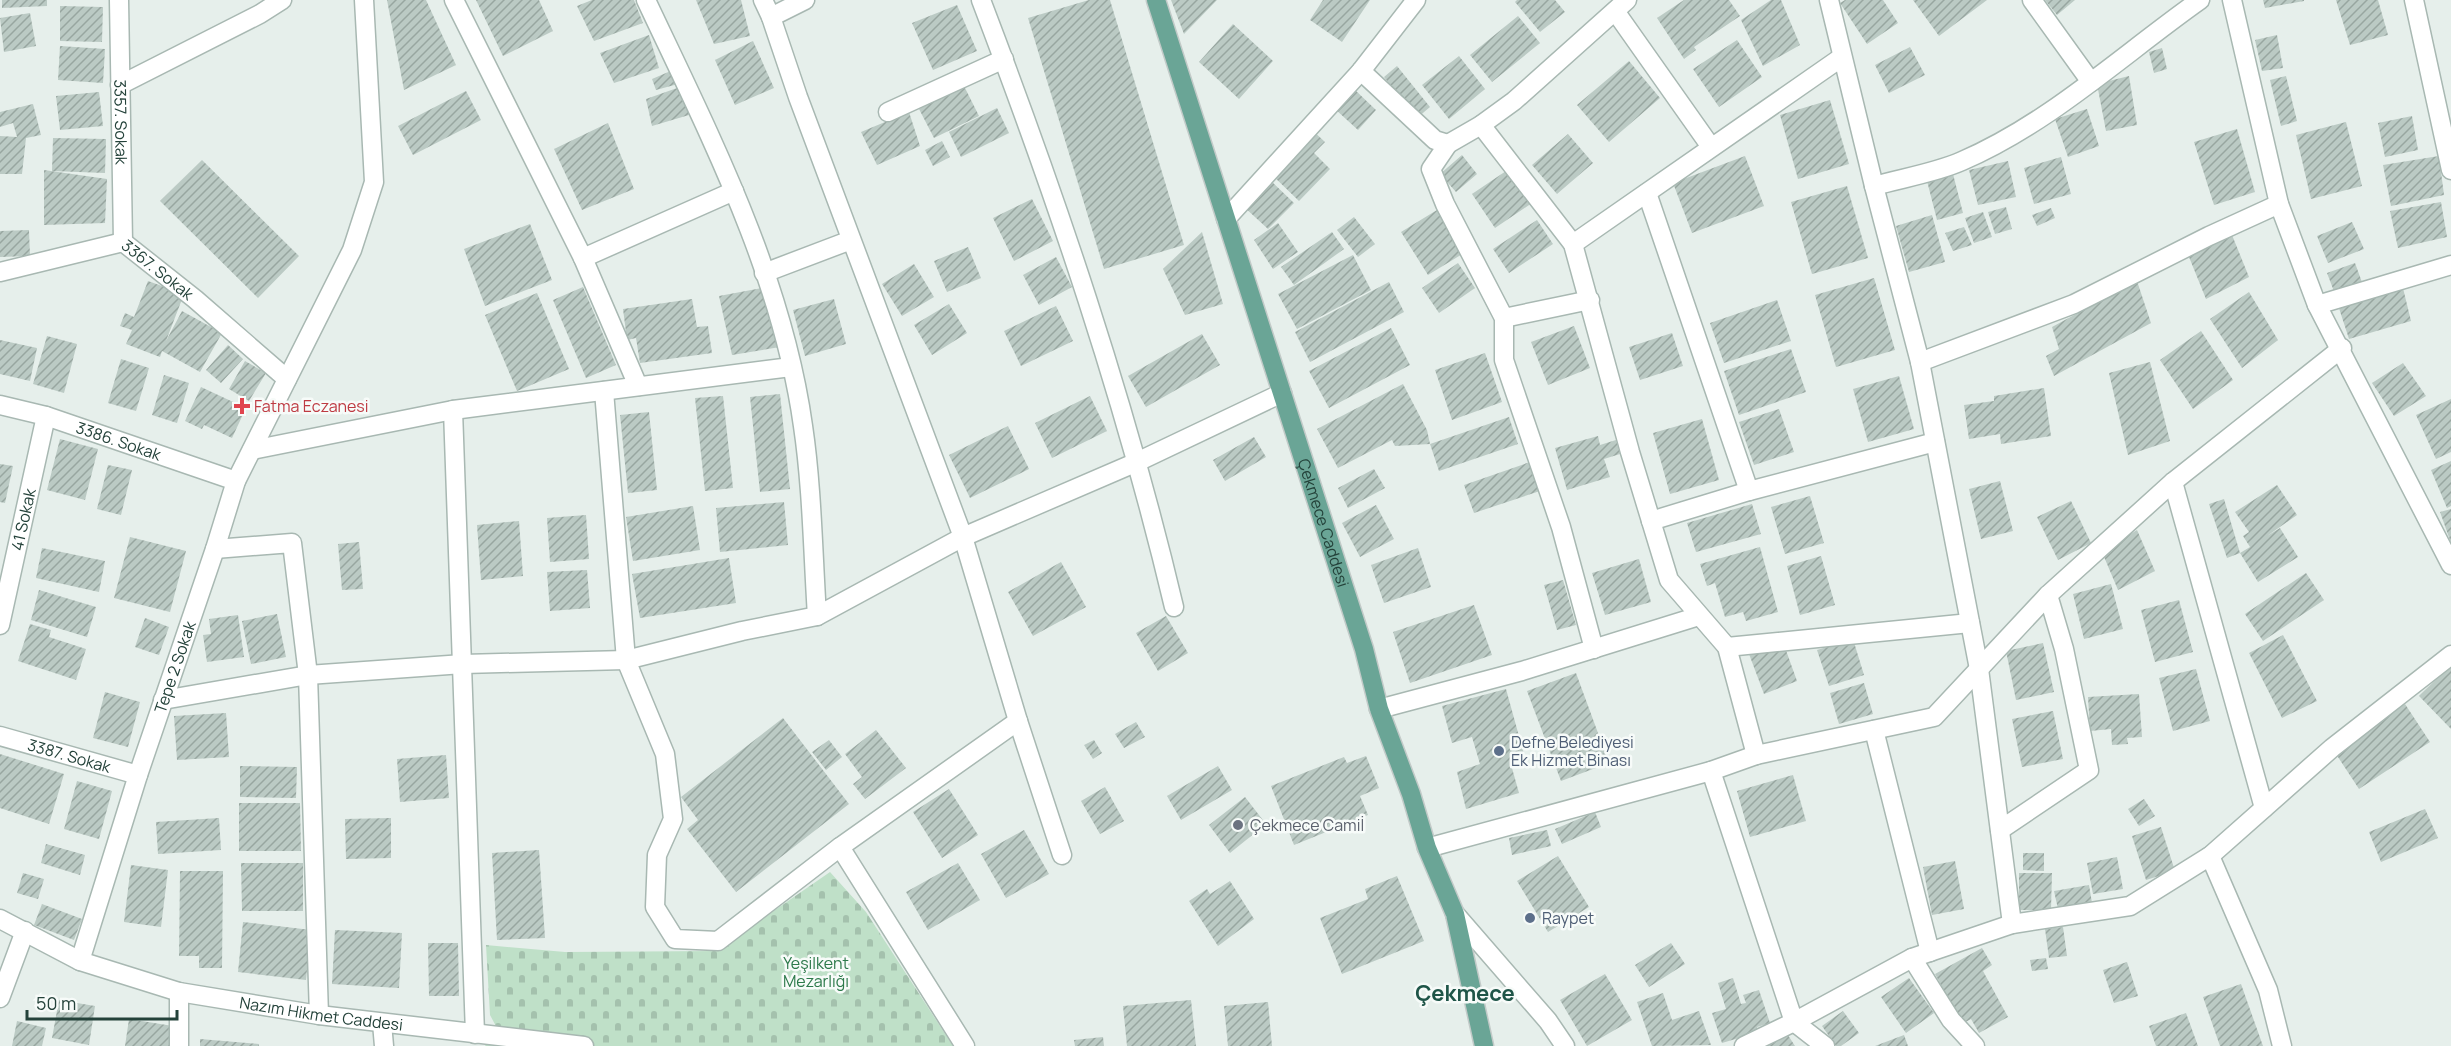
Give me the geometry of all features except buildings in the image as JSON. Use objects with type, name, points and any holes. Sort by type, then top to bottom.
[{"type":"main road","name":"Çekmece Caddesi","points":[[1156,0],[1364,649],[1379,709],[1411,794],[1426,848],[1455,914],[1484,1046]]},
{"type":"street","name":"3357. Sokak","points":[[119,0],[123,242]]},
{"type":"street","points":[[120,85],[260,14],[282,0]]},
{"type":"street","name":"Tepe 2 Sokak","points":[[80,961],[138,775],[216,549],[236,481],[352,250],[374,182],[364,0]]},
{"type":"street","points":[[454,0],[584,258],[638,386]]},
{"type":"street","points":[[646,0],[734,191],[784,335],[803,426],[817,616]]},
{"type":"street","points":[[764,0],[798,97],[963,537],[1018,721],[1062,855]]},
{"type":"street","points":[[771,17],[805,0]]},
{"type":"street","points":[[981,0],[1083,280],[1137,462],[1174,607]]},
{"type":"street","points":[[1829,0],[1920,362],[1979,669],[2012,924]]},
{"type":"street","points":[[2032,0],[2091,82]]},
{"type":"street","points":[[1874,186],[1959,163],[1990,148],[2091,82],[2200,0]]},
{"type":"street","points":[[2232,0],[2279,204],[2317,305],[2342,348],[2451,565]]},
{"type":"street","points":[[2414,0],[2451,170]]},
{"type":"street","points":[[1226,219],[1361,71],[1414,1]]},
{"type":"street","points":[[1594,649],[1561,527],[1504,360],[1504,318],[1448,210],[1431,169],[1448,144],[1481,125],[1514,101],[1621,5],[1711,147]]},
{"type":"street","points":[[1573,244],[1842,57]]},
{"type":"street","points":[[888,112],[1004,59]]},
{"type":"street","points":[[1361,71],[1435,140],[1448,144]]},
{"type":"street","points":[[1481,125],[1573,244],[1669,580],[1727,647],[1756,755]]},
{"type":"street","points":[[584,258],[734,191]]},
{"type":"street","points":[[1647,193],[1749,491]]},
{"type":"street","points":[[1920,362],[2074,304],[2209,236],[2279,204]]},
{"type":"street","points":[[764,273],[851,240]]},
{"type":"street","name":"3367. Sokak","points":[[0,272],[123,242],[195,299],[287,379]]},
{"type":"street","points":[[2317,305],[2451,265]]},
{"type":"street","points":[[1504,318],[1590,300]]},
{"type":"street","points":[[1426,848],[1711,771],[1756,755],[1934,717],[2048,595],[2173,482],[2342,348]]},
{"type":"street","points":[[252,450],[453,410],[791,367]]},
{"type":"street","points":[[603,391],[626,660],[665,754],[673,819],[657,855],[655,907],[675,939],[718,942],[840,847],[1018,721]]},
{"type":"street","points":[[163,700],[308,675],[463,664],[626,660],[742,631],[817,616],[963,537],[1137,462],[1282,393]]},
{"type":"street","name":"3386. Sokak","points":[[0,405],[46,416],[236,481]]},
{"type":"street","points":[[453,410],[474,1034]]},
{"type":"street","name":"41 Sokak","points":[[0,625],[46,416]]},
{"type":"street","points":[[1651,521],[1749,491],[1935,442]]},
{"type":"street","points":[[2173,482],[2264,808]]},
{"type":"street","points":[[216,549],[292,543],[308,675],[319,1015]]},
{"type":"street","points":[[2000,830],[2089,770],[2064,649],[2048,595]]},
{"type":"street","points":[[1379,709],[1594,649],[1699,616]]},
{"type":"street","points":[[1727,647],[1970,623]]},
{"type":"street","points":[[1744,1046],[1794,1022],[1912,958],[2012,924],[2130,906],[2210,856],[2332,748],[2451,655]]},
{"type":"street","points":[[1874,730],[1930,952]]},
{"type":"street","name":"3387. Sokak","points":[[0,736],[138,775]]},
{"type":"street","points":[[1711,771],[1794,1022],[1825,1046]]},
{"type":"street","points":[[840,847],[965,1046]]},
{"type":"street","points":[[2210,856],[2268,990],[2282,1046]]},
{"type":"street","points":[[1455,914],[1548,1021],[1565,1046]]},
{"type":"street","name":"Nazım Hikmet Caddesi","points":[[0,919],[80,961],[179,992],[319,1015],[584,1046]]},
{"type":"street","points":[[0,998],[25,931]]},
{"type":"street","points":[[1912,958],[1951,1020],[1975,1046]]},
{"type":"street","points":[[178,1046],[179,992]]},
{"type":"street","points":[[382,1023],[384,1046]]},
{"type":"green space","name":"Yeşilkent Mezarlığı","points":[[830,872],[866,912],[953,1046],[485,1046],[497,1028],[490,1015],[486,945],[565,952],[716,951]]},
{"type":"place","name":"Fatma Eczanesi","points":[[242,406]]},
{"type":"place","name":"Defne Belediyesi Ek Hizmet Binası","points":[[1499,751]]},
{"type":"place","name":"Çekmece Camiİ","points":[[1238,825]]},
{"type":"place","name":"Raypet","points":[[1530,918]]},
{"type":"district","name":"Çekmece","points":[[1465,993]]}]
